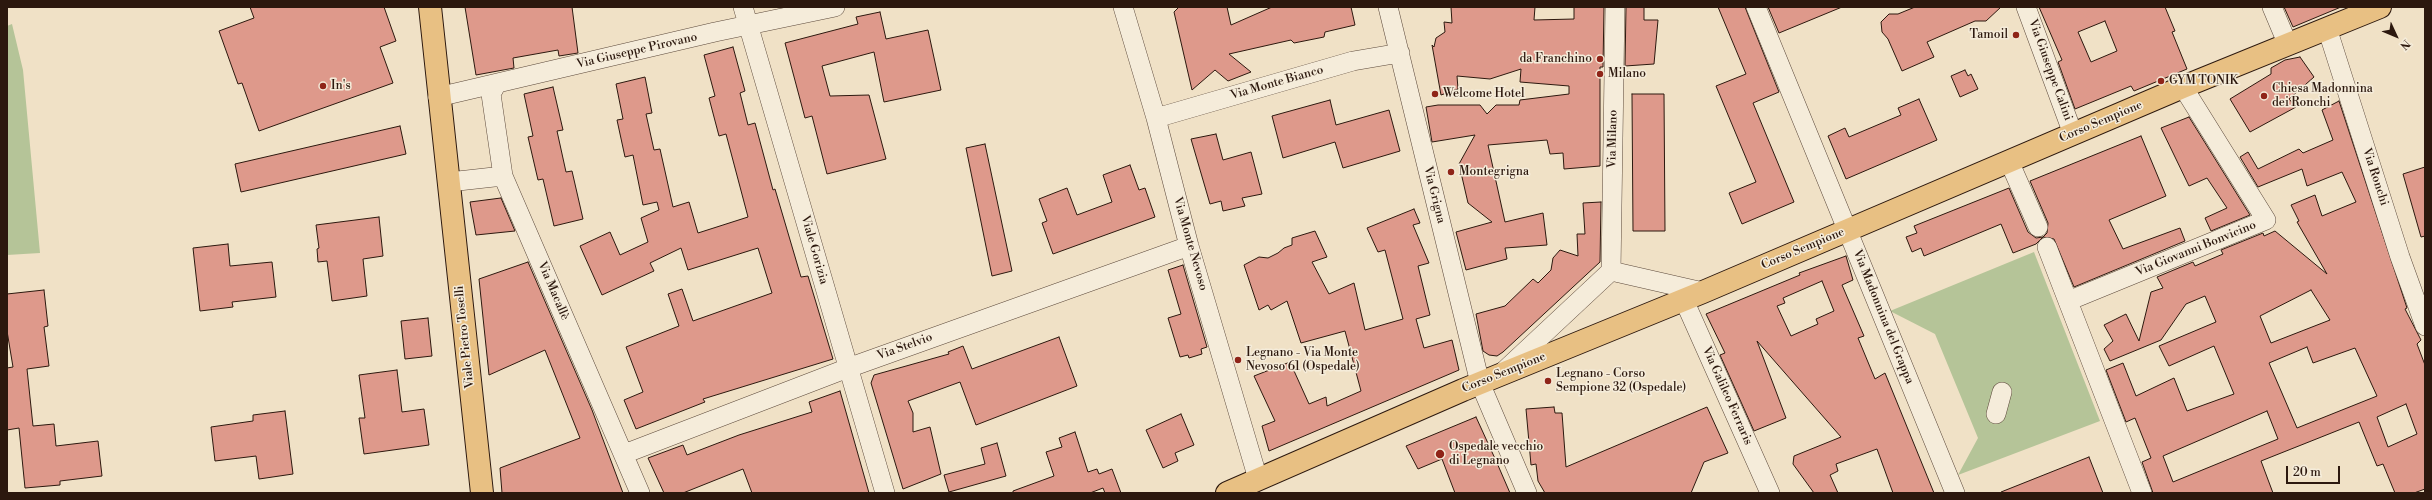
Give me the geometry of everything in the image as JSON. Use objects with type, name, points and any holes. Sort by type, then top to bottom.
[{"type":"main road","name":"Viale Pietro Toselli","points":[[430,7],[438,97],[482,493]]},
{"type":"main road","name":"Corso Sempione","points":[[1227,493],[1480,383],[1694,296],[2182,87],[2380,7]]},
{"type":"street","name":"Viale Gorizia","points":[[743,7],[885,493]]},
{"type":"street","name":"Via Giuseppe Pirovano","points":[[438,97],[748,25],[835,7]]},
{"type":"street","name":"Via Monte Nevoso","points":[[1123,7],[1156,118],[1189,246],[1258,479]]},
{"type":"street","name":"Via Grigna","points":[[1388,7],[1480,383],[1527,493]]},
{"type":"street","name":"Via Milano","points":[[1611,271],[1615,7]]},
{"type":"street","name":"Via Madonnina del Grappa","points":[[1756,7],[1955,493]]},
{"type":"street","name":"Via Giuseppe Calini","points":[[2026,7],[2073,134]]},
{"type":"street","points":[[2272,7],[2288,44]]},
{"type":"street","name":"Via Ronchi","points":[[2327,28],[2400,257],[2425,326]]},
{"type":"street","name":"Via Monte Bianco","points":[[1156,118],[1353,61],[1400,53]]},
{"type":"street","name":"Via Macallè","points":[[496,84],[491,94],[503,176],[640,493]]},
{"type":"street","name":"Via Giovanni Bonvicino","points":[[2068,301],[2266,220],[2182,87]]},
{"type":"street","points":[[2009,161],[2038,227]]},
{"type":"street","points":[[448,182],[503,176]]},
{"type":"street","name":"Via Stelvio","points":[[624,454],[848,368],[1189,246]]},
{"type":"street","points":[[2047,247],[2142,493]]},
{"type":"street","points":[[1502,374],[1611,271],[1694,296]]},
{"type":"street","name":"Via Galileo Ferraris","points":[[1694,296],[1770,493]]},
{"type":"street","points":[[1996,414],[2002,392]]},
{"type":"green space","points":[[12,24],[23,70],[40,253],[7,255],[7,26]]},
{"type":"green space","points":[[2034,252],[2100,421],[1958,475],[1978,438],[1935,334],[1890,311]]},
{"type":"building","points":[[250,7],[384,7],[396,41],[380,47],[393,83],[259,131],[242,83],[238,84],[219,31],[254,18]]},
{"type":"building","points":[[465,7],[572,7],[578,53],[559,56],[558,50],[513,58],[514,68],[476,75]]},
{"type":"building","points":[[1179,7],[1227,7],[1231,25],[1272,7],[1351,7],[1355,25],[1325,32],[1324,37],[1294,43],[1291,40],[1229,54],[1251,72],[1228,81],[1215,70],[1192,90],[1174,12]]},
{"type":"building","points":[[1451,7],[1535,7],[1534,20],[1574,19],[1574,7],[1604,7],[1603,67],[1600,67],[1600,166],[1564,169],[1563,153],[1550,154],[1547,140],[1488,145],[1505,222],[1543,213],[1547,245],[1505,248],[1507,259],[1466,270],[1456,232],[1492,222],[1468,203],[1459,164],[1475,135],[1432,142],[1426,107],[1438,105],[1480,105],[1487,114],[1496,105],[1519,105],[1520,100],[1569,94],[1569,86],[1520,82],[1521,69],[1490,79],[1457,76],[1458,89],[1441,95],[1432,45],[1434,47],[1436,38],[1445,32],[1444,22],[1452,23]]},
{"type":"building","points":[[1626,7],[1644,7],[1644,20],[1658,20],[1654,64],[1625,66]]},
{"type":"building","points":[[1718,7],[1745,7],[1779,92],[1753,103],[1794,202],[1742,224],[1729,193],[1756,182],[1716,86],[1746,74]]},
{"type":"building","points":[[1768,7],[1842,7],[1779,33]]},
{"type":"building","points":[[1915,7],[2001,7],[1986,21],[1975,21],[1927,42],[1934,57],[1902,71],[1888,39],[1882,32],[1881,22],[1889,14],[1898,14]]},
{"type":"building","points":[[2039,7],[2165,7],[2175,31],[2172,32],[2187,69],[2134,91],[2131,86],[2075,109],[2058,62],[2062,60]],"holes":[[[2105,21],[2117,51],[2091,62],[2078,32]]]},
{"type":"building","points":[[2284,7],[2341,7],[2293,27]]},
{"type":"building","points":[[880,12],[886,39],[928,30],[941,90],[884,102],[874,52],[822,66],[830,96],[869,95],[886,159],[827,174],[812,116],[805,118],[785,43],[858,24],[856,17]]},
{"type":"building","points":[[733,47],[745,91],[740,93],[748,125],[755,123],[773,190],[775,189],[801,277],[808,276],[833,359],[703,399],[705,402],[636,429],[624,400],[643,392],[626,347],[679,326],[668,294],[682,289],[693,321],[772,293],[758,248],[688,270],[681,248],[650,263],[654,271],[602,295],[580,246],[610,232],[620,255],[648,242],[641,218],[659,210],[657,202],[643,205],[633,155],[625,157],[617,120],[623,119],[616,84],[645,77],[652,113],[646,114],[654,150],[660,149],[673,207],[689,202],[698,233],[748,217],[726,134],[719,136],[709,98],[715,96],[704,55]]},
{"type":"building","name":"Chiesa Madonnina dei Ronchi","points":[[2300,57],[2314,77],[2289,99],[2296,107],[2250,132],[2230,99],[2271,74],[2271,68],[2285,60]]},
{"type":"building","points":[[1965,70],[1968,76],[1971,74],[1978,89],[1960,97],[1951,76]]},
{"type":"building","points":[[553,87],[563,130],[557,131],[566,172],[572,171],[583,219],[554,226],[543,179],[538,180],[528,137],[533,136],[524,94]]},
{"type":"building","points":[[1632,94],[1664,94],[1665,231],[1633,231]]},
{"type":"building","points":[[1919,99],[1937,140],[1846,179],[1828,136],[1845,128],[1849,137],[1901,115],[1898,108]]},
{"type":"building","points":[[1330,100],[1336,125],[1389,110],[1400,151],[1343,168],[1335,142],[1283,158],[1272,116]]},
{"type":"building","points":[[2339,101],[2407,308],[2405,309],[2421,340],[2417,344],[2425,365],[2425,489],[2414,493],[2395,493],[2383,464],[2377,466],[2359,422],[2261,461],[2273,493],[2153,493],[2142,462],[2151,458],[2135,418],[2126,422],[2106,370],[2123,363],[2136,396],[2174,378],[2187,411],[2234,394],[2214,346],[2169,366],[2159,346],[2216,322],[2205,296],[2186,304],[2161,340],[2110,361],[2104,349],[2113,341],[2104,325],[2126,314],[2139,341],[2151,292],[2163,288],[2157,277],[2193,262],[2195,266],[2223,254],[2221,250],[2263,233],[2264,236],[2275,231],[2327,274],[2297,222],[2299,221],[2291,205],[2315,195],[2322,216],[2356,202],[2342,172],[2307,186],[2302,169],[2258,187],[2240,157],[2248,152],[2258,169],[2299,149],[2303,153],[2333,140],[2322,110]],"holes":[[[2311,290],[2330,320],[2271,343],[2260,316]],[[2307,347],[2313,363],[2355,348],[2377,396],[2297,428],[2269,363]],[[2406,404],[2417,434],[2388,447],[2377,417]],[[2267,411],[2278,439],[2173,482],[2163,456]]]},
{"type":"building","points":[[2189,117],[2250,215],[2211,231],[2205,218],[2227,208],[2207,178],[2189,186],[2161,128]]},
{"type":"building","points":[[400,126],[406,154],[241,192],[235,164]]},
{"type":"building","points":[[1216,134],[1223,160],[1251,152],[1262,194],[1242,198],[1245,206],[1223,211],[1221,201],[1210,204],[1191,139]]},
{"type":"building","points":[[2141,136],[2166,196],[2109,220],[2123,249],[2180,228],[2185,241],[2074,287],[2054,239],[2043,237],[2047,233],[2048,223],[2030,181]]},
{"type":"building","points":[[985,144],[1012,271],[992,276],[966,148]]},
{"type":"building","points":[[1130,165],[1139,190],[1145,188],[1155,217],[1053,254],[1042,223],[1047,221],[1039,199],[1067,188],[1077,215],[1112,202],[1103,175]]},
{"type":"building","points":[[2425,167],[2425,236],[2421,237],[2403,174]]},
{"type":"building","points":[[2009,188],[2028,232],[2036,238],[2043,237],[2036,244],[2013,253],[2001,224],[1924,256],[1921,248],[1912,252],[1906,237],[1917,233],[1914,226]]},
{"type":"building","points":[[501,198],[515,231],[476,235],[470,202]]},
{"type":"building","points":[[1601,202],[1600,262],[1503,352],[1497,356],[1489,355],[1483,351],[1476,314],[1505,306],[1533,279],[1538,283],[1551,270],[1553,258],[1560,250],[1578,256],[1577,234],[1585,234],[1583,203]]},
{"type":"building","points":[[1414,209],[1420,223],[1413,225],[1429,263],[1418,266],[1430,315],[1416,319],[1424,348],[1452,340],[1459,370],[1269,451],[1262,426],[1275,421],[1254,376],[1290,362],[1309,404],[1326,397],[1327,406],[1361,391],[1345,331],[1301,343],[1287,301],[1271,310],[1268,305],[1259,310],[1244,265],[1259,257],[1268,258],[1292,245],[1292,238],[1315,231],[1327,257],[1312,262],[1329,294],[1354,283],[1365,330],[1403,319],[1385,250],[1378,252],[1367,228]]},
{"type":"building","points":[[379,217],[383,256],[363,259],[367,296],[332,301],[327,261],[318,262],[317,249],[319,248],[316,225]]},
{"type":"building","points":[[228,244],[230,266],[272,262],[276,297],[232,302],[233,307],[200,311],[193,248]]},
{"type":"building","points":[[1846,256],[1853,280],[1842,285],[1864,336],[1858,338],[1875,379],[1885,373],[1934,493],[1893,493],[1877,449],[1836,464],[1838,471],[1830,475],[1838,493],[1814,493],[1793,464],[1794,456],[1841,437],[1757,341],[1786,418],[1754,431],[1720,355],[1725,353],[1706,314],[1800,275],[1799,273]],"holes":[[[1822,281],[1834,311],[1816,319],[1818,324],[1791,336],[1777,306],[1785,303],[1783,298]]]},
{"type":"building","points":[[528,262],[592,410],[623,493],[502,493],[500,468],[580,438],[545,350],[489,375],[479,279]]},
{"type":"building","points":[[1183,265],[1207,347],[1201,349],[1202,354],[1189,358],[1188,355],[1180,357],[1168,318],[1181,314],[1168,270]]},
{"type":"building","points":[[44,290],[48,326],[44,327],[49,366],[27,369],[33,426],[54,424],[56,446],[98,441],[102,476],[60,481],[60,485],[25,488],[19,428],[7,430],[7,368],[13,367],[7,331],[7,294]]},
{"type":"building","points":[[428,318],[432,356],[405,359],[401,321]]},
{"type":"building","points":[[1059,337],[1077,386],[976,425],[960,382],[908,401],[913,413],[913,432],[930,427],[941,474],[903,489],[871,383],[874,375],[949,354],[948,352],[963,346],[972,369]]},
{"type":"building","points":[[397,370],[402,412],[424,409],[429,445],[364,454],[359,418],[365,418],[359,375]]},
{"type":"building","points":[[840,391],[869,493],[752,493],[743,469],[683,493],[664,493],[648,458],[683,445],[687,455],[739,435],[812,412],[809,402]]},
{"type":"building","points":[[1554,407],[1555,413],[1562,413],[1566,467],[1707,407],[1728,453],[1704,462],[1691,493],[1545,493],[1538,481],[1536,464],[1531,465],[1526,409]]},
{"type":"building","points":[[285,411],[293,474],[259,479],[256,456],[215,461],[211,427],[253,421],[253,415]]},
{"type":"building","points":[[1181,414],[1194,445],[1175,453],[1178,461],[1163,468],[1146,430]]},
{"type":"building","points":[[1476,417],[1510,493],[1455,493],[1442,459],[1418,469],[1406,446]]},
{"type":"building","points":[[1075,432],[1088,472],[1097,469],[1099,474],[1112,469],[1121,493],[1105,493],[1103,488],[1090,493],[1013,493],[1013,491],[1054,476],[1046,452],[1062,447],[1059,438]]},
{"type":"building","points":[[997,443],[1006,476],[949,492],[944,475],[985,464],[981,448]]},
{"type":"building","points":[[2089,457],[2103,493],[2001,493],[2001,492]]},
{"type":"place","name":"Tamoil","points":[[2016,35]]},
{"type":"place","name":"da Franchino","points":[[1600,59]]},
{"type":"place","name":"Milano","points":[[1600,74]]},
{"type":"place","name":"GYM TONIK","points":[[2161,81]]},
{"type":"place","name":"In's","points":[[323,86]]},
{"type":"place","name":"Welcome Hotel","points":[[1435,94]]},
{"type":"place","name":"Chiesa Madonnina dei Ronchi","points":[[2264,96]]},
{"type":"place","name":"Montegrigna","points":[[1451,172]]},
{"type":"place","name":"Legnano - Via Monte Nevoso 61 (Ospedale)","points":[[1238,360]]},
{"type":"place","name":"Legnano - Corso Sempione 32 (Ospedale)","points":[[1548,381]]},
{"type":"place","name":"Ospedale vecchio di Legnano","points":[[1440,454]]}]
